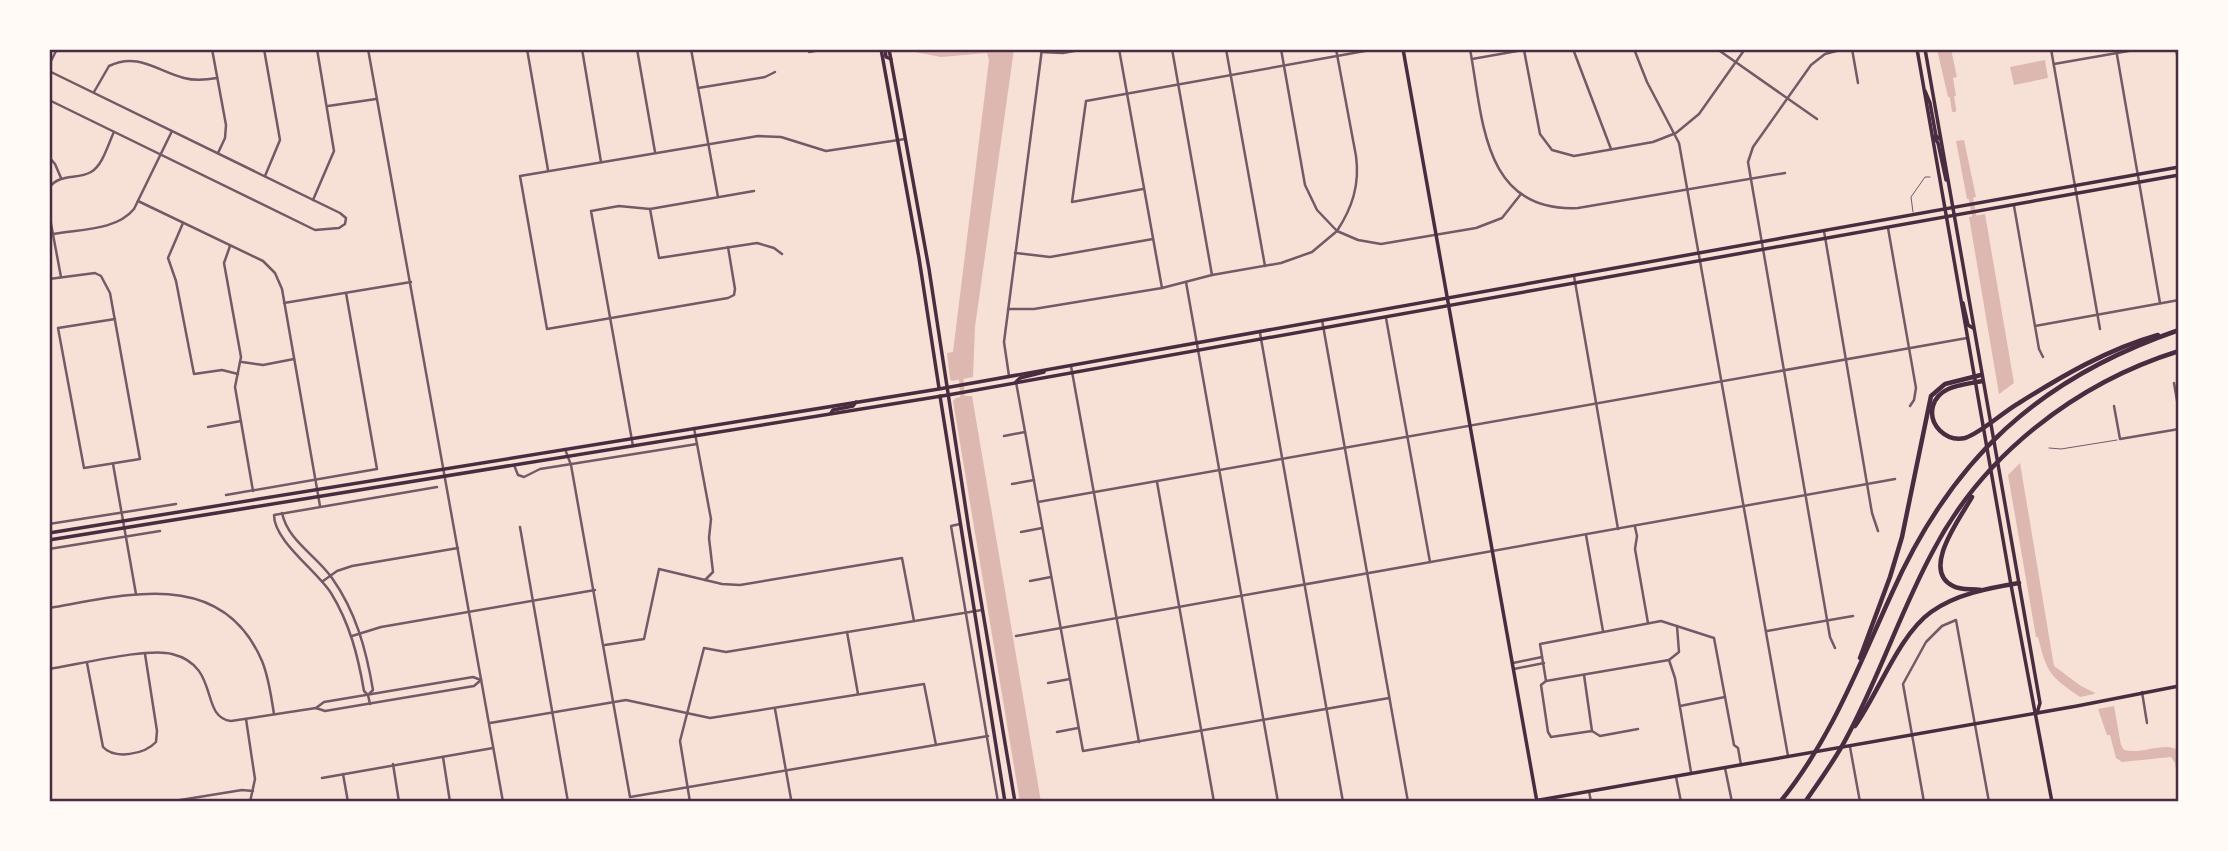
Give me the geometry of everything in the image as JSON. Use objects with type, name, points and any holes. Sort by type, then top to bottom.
[{"type":"highway","points":[[1982,378],[1945,390],[1936,399],[1932,411],[1936,425],[1945,434],[1957,439],[1970,436],[2044,388],[2128,344],[2179,330]]},
{"type":"highway","points":[[1780,802],[1808,766],[1825,738],[1908,558],[1934,513],[1974,461],[2004,429],[2045,396],[2119,353],[2179,330]]},
{"type":"highway","points":[[1849,735],[1934,548],[1979,483],[2039,424],[2085,392],[2124,371],[2179,351]]},
{"type":"highway","points":[[1843,702],[1899,547],[1931,396],[1945,384],[1974,380]]},
{"type":"highway","points":[[1979,483],[1944,548],[1939,564],[1950,585],[1959,589],[1982,590]]},
{"type":"highway","points":[[1805,802],[1865,712],[1905,640],[1920,621],[1941,605],[1982,590],[2019,583]]},
{"type":"main road","points":[[885,49],[886,57],[891,59],[929,270],[1015,802]]},
{"type":"main road","points":[[885,49],[897,141],[920,265],[1005,802]]},
{"type":"main road","points":[[1404,49],[1537,801]]},
{"type":"main road","points":[[1917,49],[1943,209],[2052,802]]},
{"type":"main road","points":[[1925,49],[2040,703],[2037,713]]},
{"type":"main road","points":[[1923,86],[1930,103],[1936,136],[1941,140]]},
{"type":"main road","points":[[1931,136],[1937,141],[1949,185]]},
{"type":"main road","points":[[49,533],[939,389],[2179,167]]},
{"type":"main road","points":[[49,540],[948,395],[2179,175]]},
{"type":"main road","points":[[1959,295],[1968,325],[1973,328]]},
{"type":"main road","points":[[1375,311],[1386,316]]},
{"type":"main road","points":[[1016,382],[1020,378],[1056,368]]},
{"type":"main road","points":[[829,414],[833,410],[853,406],[856,402]]},
{"type":"main road","points":[[1528,802],[2179,686]]},
{"type":"street","points":[[49,65],[57,49]]},
{"type":"street","points":[[212,49],[226,132],[218,153]]},
{"type":"street","points":[[264,49],[280,140],[265,176]]},
{"type":"street","points":[[313,200],[334,151],[317,49]]},
{"type":"street","points":[[368,49],[503,802]]},
{"type":"street","points":[[527,49],[548,170]]},
{"type":"street","points":[[582,49],[601,162]]},
{"type":"street","points":[[637,49],[654,152]]},
{"type":"street","points":[[691,49],[718,197]]},
{"type":"street","points":[[809,52],[826,49]]},
{"type":"street","points":[[1009,376],[1004,342],[1041,50],[1063,53],[1085,49]]},
{"type":"street","points":[[1119,49],[1162,288]]},
{"type":"street","points":[[1172,49],[1212,275]]},
{"type":"street","points":[[1226,49],[1265,266]]},
{"type":"street","points":[[1281,49],[1306,185],[1317,210],[1337,231],[1358,240],[1381,244],[1482,227],[1507,213],[1521,194]]},
{"type":"street","points":[[1008,309],[1034,309],[1162,288],[1302,257],[1322,245],[1337,231],[1350,208],[1358,174],[1336,49]]},
{"type":"street","points":[[1143,189],[1072,202],[1086,101],[1376,49]]},
{"type":"street","points":[[1470,49],[1490,154],[1501,174],[1521,194],[1546,207],[1563,209],[1785,173]]},
{"type":"street","points":[[1472,59],[1527,49],[1538,129],[1552,150],[1569,156],[1659,140],[1676,134],[1699,114],[1745,49]]},
{"type":"street","points":[[1573,49],[1611,149]]},
{"type":"street","points":[[1634,49],[1647,82],[1676,134],[1788,756]]},
{"type":"street","points":[[1717,49],[1817,119]]},
{"type":"street","points":[[1835,648],[1827,621],[1748,162],[1753,147],[1807,69],[1817,59],[1832,51],[1844,49]]},
{"type":"street","points":[[1852,49],[1858,83]]},
{"type":"street","points":[[2051,49],[2100,329]]},
{"type":"street","points":[[2053,64],[2116,51],[2140,49]]},
{"type":"street","points":[[2176,49],[2179,65]]},
{"type":"street","points":[[2116,51],[2160,303]]},
{"type":"street","points":[[94,93],[103,72],[116,62],[156,64],[187,79],[217,78]]},
{"type":"street","points":[[49,71],[344,215],[345,224],[340,228],[315,230],[49,100]]},
{"type":"street","points":[[698,88],[765,77],[775,72]]},
{"type":"street","points":[[327,106],[376,99]]},
{"type":"street","points":[[53,234],[113,224],[128,216],[172,131]]},
{"type":"street","points":[[49,188],[61,178],[91,172],[99,164],[114,132]]},
{"type":"street","points":[[727,247],[734,295],[728,298],[547,329],[520,176],[748,137],[773,136],[826,151],[905,139]]},
{"type":"street","points":[[49,157],[61,178]]},
{"type":"street","points":[[633,446],[592,211],[619,206],[650,209],[754,191]]},
{"type":"street","points":[[138,201],[269,266],[279,280],[320,506]]},
{"type":"street","points":[[2014,204],[2039,349],[2043,357]]},
{"type":"street","points":[[650,209],[659,258],[757,243],[774,248],[782,254]]},
{"type":"street","points":[[49,213],[61,277]]},
{"type":"street","points":[[183,222],[168,258],[176,281],[194,374],[222,370],[238,374]]},
{"type":"street","points":[[1888,227],[1917,390],[1910,406]]},
{"type":"street","points":[[1824,231],[1872,513],[1878,531]]},
{"type":"street","points":[[1015,253],[1050,257],[1153,239]]},
{"type":"street","points":[[230,246],[224,263],[241,362],[235,387],[253,491]]},
{"type":"street","points":[[49,279],[89,273],[101,276],[110,293],[115,319],[140,459],[84,468],[58,328],[115,319]]},
{"type":"street","points":[[1574,276],[1618,529]]},
{"type":"street","points":[[1185,281],[1278,802]]},
{"type":"street","points":[[284,303],[411,282]]},
{"type":"street","points":[[226,495],[377,469],[346,293]]},
{"type":"street","points":[[2035,326],[2179,300]]},
{"type":"street","points":[[1386,316],[1430,562]]},
{"type":"street","points":[[1322,320],[1408,802]]},
{"type":"street","points":[[1260,331],[1343,802]]},
{"type":"street","points":[[1038,502],[1967,338]]},
{"type":"street","points":[[241,362],[263,365],[294,359]]},
{"type":"street","points":[[1071,365],[1139,742]]},
{"type":"street","points":[[1016,382],[1083,751],[1389,698]]},
{"type":"street","points":[[2174,383],[2179,412]]},
{"type":"street","points":[[2114,406],[2120,439],[2179,429]]},
{"type":"street","points":[[208,427],[241,421]]},
{"type":"street","points":[[694,428],[711,519],[709,538],[713,572],[705,580]]},
{"type":"street","points":[[1004,436],[1025,432]]},
{"type":"street","points":[[514,465],[518,475],[524,477],[540,469],[697,444]]},
{"type":"street","points":[[565,449],[570,456],[630,797],[988,736]]},
{"type":"street","points":[[113,464],[135,594]]},
{"type":"street","points":[[1016,636],[1895,479]]},
{"type":"street","points":[[1012,484],[1034,480]]},
{"type":"street","points":[[1157,482],[1214,802]]},
{"type":"street","points":[[370,704],[369,695],[364,691],[352,636],[343,616],[323,581],[284,540],[276,527],[274,515],[437,487]]},
{"type":"street","points":[[49,524],[176,504]]},
{"type":"street","points":[[282,512],[287,529],[330,575],[347,604],[360,633],[373,690],[369,695]]},
{"type":"street","points":[[960,524],[951,526],[998,802]]},
{"type":"street","points":[[1634,526],[1637,536],[1635,549],[1648,623]]},
{"type":"street","points":[[520,527],[568,802]]},
{"type":"street","points":[[1021,532],[1042,528]]},
{"type":"street","points":[[49,549],[160,531]]},
{"type":"street","points":[[1586,535],[1602,631]]},
{"type":"street","points":[[323,581],[330,575],[352,566],[458,548]]},
{"type":"street","points":[[605,645],[644,639],[659,569],[722,584],[740,585],[902,558],[914,621]]},
{"type":"street","points":[[1030,581],[1051,577]]},
{"type":"street","points":[[352,636],[380,627],[595,590]]},
{"type":"street","points":[[49,608],[154,592],[189,596],[222,611],[246,633],[262,662],[268,678],[274,714]]},
{"type":"street","points":[[690,802],[680,746],[705,648],[726,652],[982,610]]},
{"type":"street","points":[[1767,631],[1853,616]]},
{"type":"street","points":[[1924,802],[1903,684],[1926,642],[1942,626],[1956,620],[1989,802]]},
{"type":"street","points":[[1546,681],[1540,643],[1661,621],[1714,638],[1734,745],[1738,748],[1741,765]]},
{"type":"street","points":[[1638,729],[1600,736],[1592,731],[1551,737],[1548,733],[1541,685],[1546,681],[1670,660],[1679,652],[1676,625]]},
{"type":"street","points":[[847,632],[858,694]]},
{"type":"street","points":[[49,669],[145,653],[172,653],[187,660],[200,671],[212,708],[219,718],[231,721],[316,708],[326,711],[370,704],[474,686],[481,680]]},
{"type":"street","points":[[87,663],[103,747],[107,751],[120,754],[143,751],[156,742],[158,731],[145,653]]},
{"type":"street","points":[[1513,663],[1542,657]]},
{"type":"street","points":[[1670,660],[1692,774]]},
{"type":"street","points":[[1514,669],[1544,663]]},
{"type":"street","points":[[1584,674],[1592,731]]},
{"type":"street","points":[[316,708],[324,702],[473,677],[481,680]]},
{"type":"street","points":[[1048,683],[1070,679]]},
{"type":"street","points":[[489,723],[632,701],[710,718],[924,684],[936,745]]},
{"type":"street","points":[[2142,692],[2147,723]]},
{"type":"street","points":[[1680,706],[1726,697]]},
{"type":"street","points":[[775,708],[791,799]]},
{"type":"street","points":[[246,719],[253,765],[253,791],[250,802]]},
{"type":"street","points":[[1057,732],[1078,728]]},
{"type":"street","points":[[1850,746],[1860,802]]},
{"type":"street","points":[[322,778],[494,748]]},
{"type":"street","points":[[443,757],[450,802]]},
{"type":"street","points":[[393,764],[399,802]]},
{"type":"street","points":[[1725,768],[1732,802]]},
{"type":"street","points":[[342,773],[348,802]]},
{"type":"street","points":[[1676,777],[1681,802]]},
{"type":"street","points":[[168,802],[242,790],[253,791]]},
{"type":"street","points":[[1589,791],[1591,802]]},
{"type":"lane","points":[[1914,215],[1911,197],[1925,177],[1930,177]]},
{"type":"lane","points":[[2049,448],[2061,449],[2120,439]]},
{"type":"shaded area","points":[[900,49],[1014,49],[975,327],[973,377],[952,381],[947,353],[953,352],[989,60],[987,53],[941,57]]},
{"type":"shaded area","points":[[1937,49],[1951,49],[1957,77],[1953,78],[1956,96],[1948,97]]},
{"type":"shaded area","points":[[2045,60],[2048,78],[2014,85],[2010,67]]},
{"type":"shaded area","points":[[1964,140],[1976,197],[1967,199],[1956,141]]},
{"type":"shaded area","points":[[1985,214],[2014,383],[1999,394],[1969,217]]},
{"type":"shaded area","points":[[972,396],[1041,802],[1020,802],[953,401]]},
{"type":"shaded area","points":[[2020,463],[2054,666],[2094,694],[2080,697],[2056,679],[2047,667],[2036,637],[2008,475]]},
{"type":"shaded area","points":[[2114,706],[2124,750],[2166,747],[2179,750],[2179,790],[2175,763],[2171,757],[2122,762],[2116,758],[2110,735],[2107,735],[2098,709]]},
{"type":"waterway","points":[[1951,91],[1954,110]]},
{"type":"waterway","points":[[1970,194],[1975,220]]},
{"type":"waterway","points":[[961,376],[963,402]]}]
